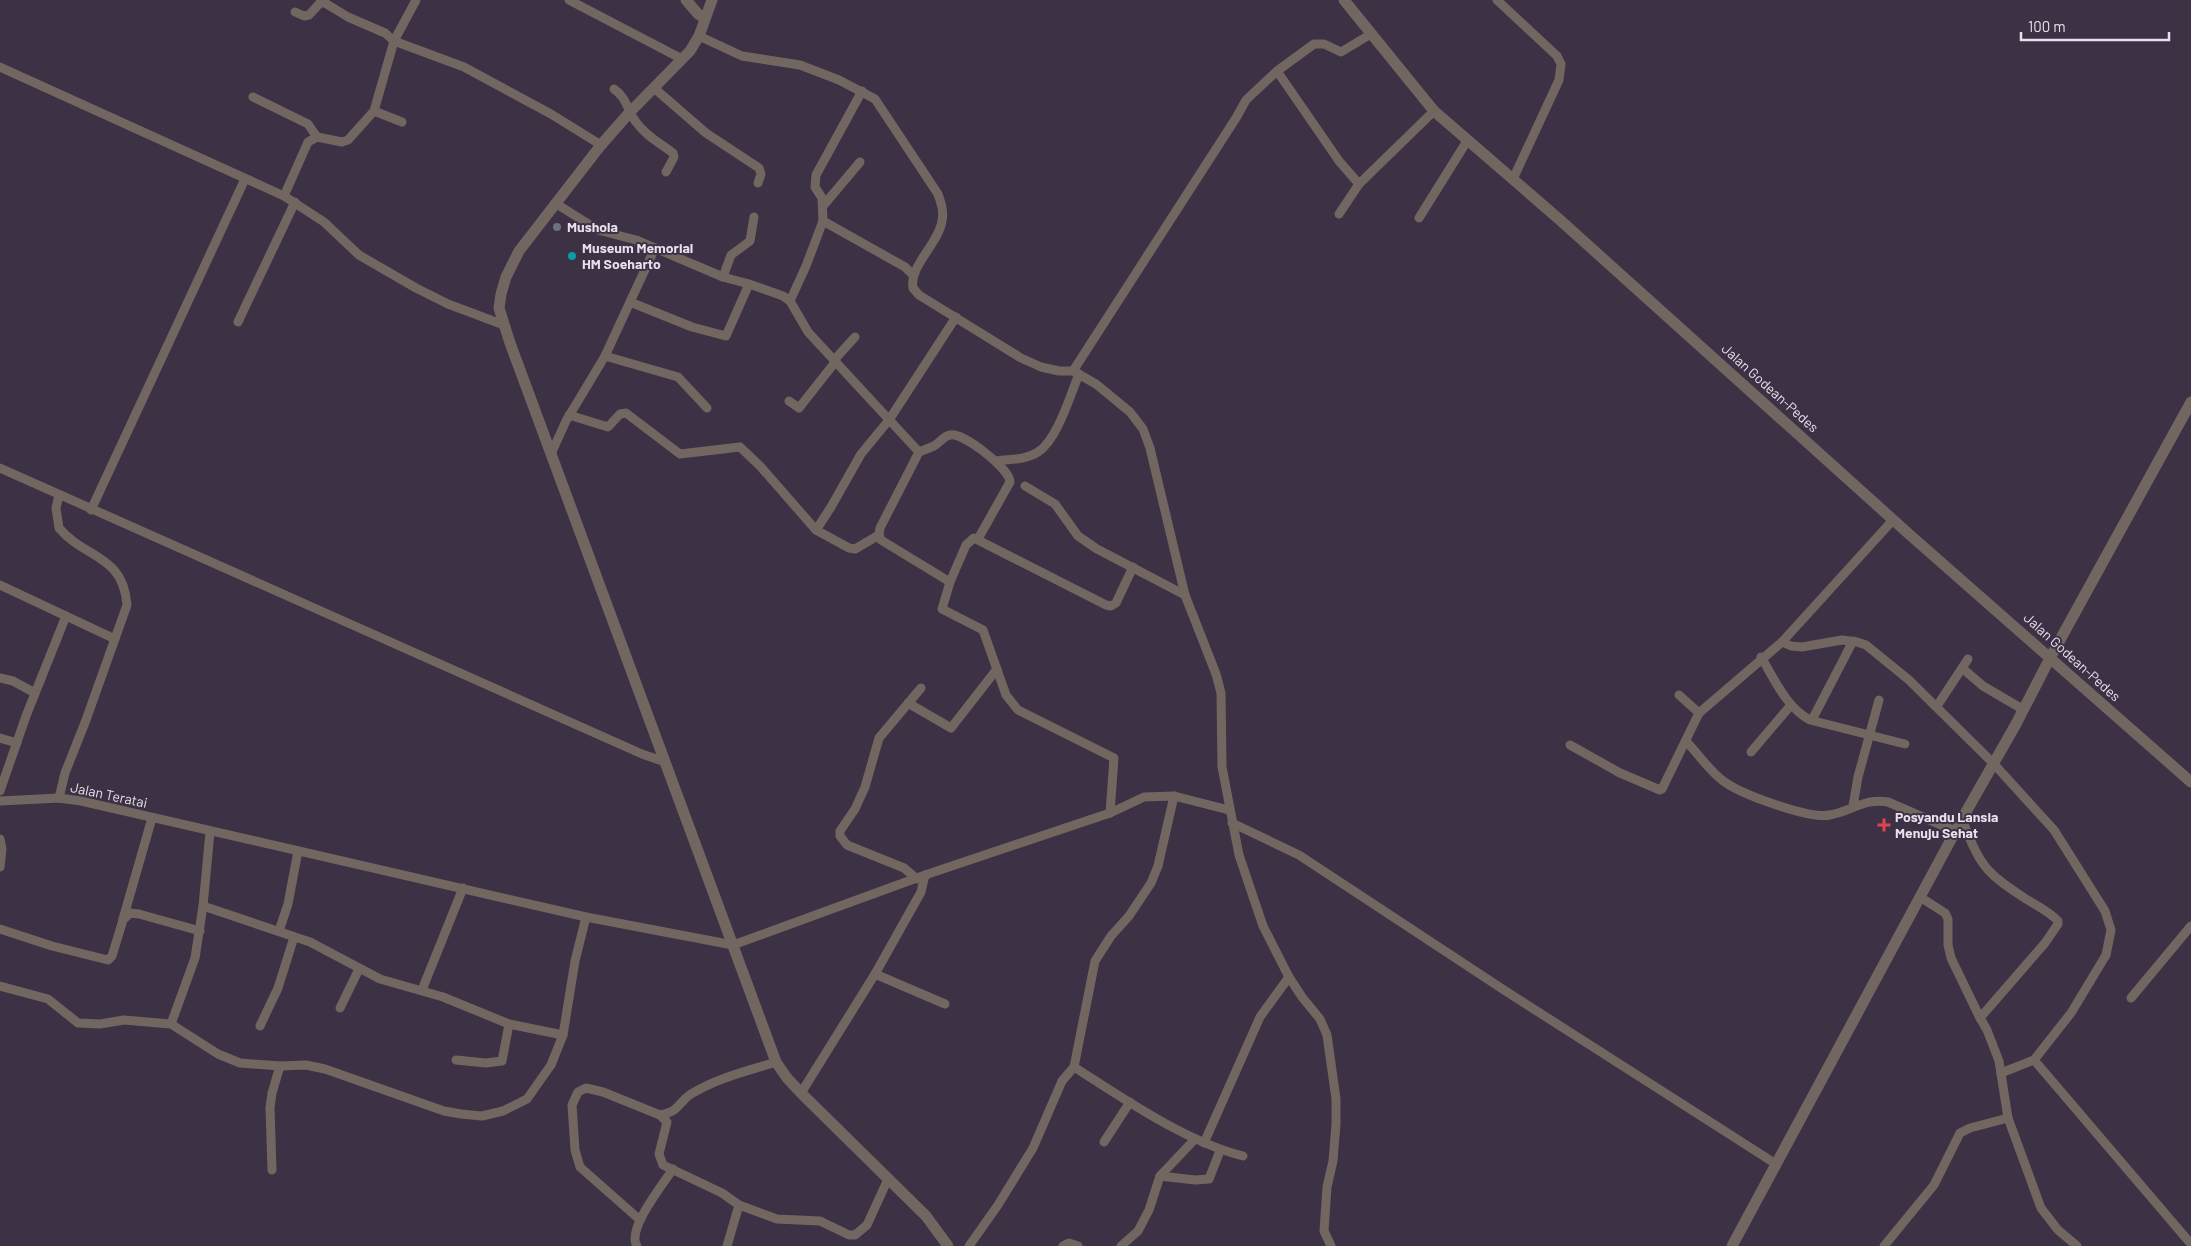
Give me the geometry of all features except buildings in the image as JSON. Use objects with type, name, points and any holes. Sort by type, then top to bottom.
[{"type":"street","points":[[253,97],[308,124],[317,137],[335,142],[348,140],[374,111],[394,41],[416,0]]},
{"type":"street","points":[[569,0],[682,59]]},
{"type":"street","points":[[686,0],[698,14],[704,17]]},
{"type":"street","points":[[712,0],[704,17],[699,36],[682,59],[630,112],[601,145],[519,251],[500,294],[499,308],[551,454],[776,1062],[801,1093],[926,1216],[948,1246]]},
{"type":"street","name":"Jalan Godean-Pedes","points":[[1344,0],[1434,111],[1513,179],[1893,520],[2191,782]]},
{"type":"street","points":[[1497,0],[1557,56],[1561,64],[1561,72],[1555,91],[1513,179]]},
{"type":"street","points":[[295,12],[307,16],[320,2],[325,2],[348,17],[386,33],[394,41],[464,67],[521,97],[601,145]]},
{"type":"street","points":[[997,461],[1027,457],[1043,449],[1058,424],[1076,372],[1246,100],[1277,71],[1314,44],[1324,44],[1341,52],[1371,34]]},
{"type":"street","points":[[699,36],[742,56],[800,65],[862,91],[875,99],[938,194],[943,210],[941,227],[913,275],[913,288],[919,295],[1021,358],[1041,367],[1076,372],[1096,384],[1130,412],[1143,429],[1150,448],[1186,595],[1216,674],[1221,693],[1222,767],[1239,855],[1263,926],[1288,977],[1320,1019],[1328,1035],[1336,1124],[1333,1160],[1327,1187],[1324,1231],[1331,1246]]},
{"type":"street","points":[[0,67],[195,154],[296,202],[324,222],[359,255],[448,304],[504,325]]},
{"type":"street","points":[[1277,71],[1339,161],[1360,184]]},
{"type":"street","points":[[654,88],[706,133],[759,168],[761,174],[758,183]]},
{"type":"street","points":[[614,89],[623,96],[630,112],[650,137],[673,153],[674,157],[666,172]]},
{"type":"street","points":[[790,301],[806,266],[822,221],[822,198],[815,187],[816,175],[862,91]]},
{"type":"street","points":[[374,111],[402,122]]},
{"type":"street","points":[[1339,214],[1360,184],[1434,111]]},
{"type":"street","points":[[284,196],[308,142],[317,137]]},
{"type":"street","points":[[1419,218],[1467,141]]},
{"type":"street","points":[[823,206],[860,162]]},
{"type":"street","points":[[92,510],[245,179]]},
{"type":"street","points":[[238,322],[296,202]]},
{"type":"street","points":[[555,203],[598,230],[636,240],[723,277],[772,291],[790,301],[808,332],[836,360],[919,452]]},
{"type":"street","points":[[723,277],[731,254],[750,241],[754,217]]},
{"type":"street","points":[[822,221],[905,267],[913,275]]},
{"type":"street","points":[[551,454],[569,415],[605,356],[654,248]]},
{"type":"street","points":[[630,302],[692,327],[726,336],[749,284]]},
{"type":"street","points":[[816,530],[861,454],[890,420],[956,317]]},
{"type":"street","points":[[789,401],[799,408],[855,337]]},
{"type":"street","points":[[605,356],[678,377],[707,408]]},
{"type":"street","points":[[1735,1245],[1776,1164],[1962,819],[2024,710],[2050,658],[2191,402]]},
{"type":"street","points":[[569,415],[608,427],[620,414],[626,413],[684,455],[740,447],[760,466],[816,530],[849,548],[855,549],[879,535]]},
{"type":"street","points":[[950,582],[905,556],[881,540],[879,535],[880,528],[919,452],[934,446],[948,436],[956,435],[997,461],[1007,472],[1010,482],[978,539]]},
{"type":"street","points":[[0,468],[428,657],[642,754],[665,762]]},
{"type":"street","points":[[1025,486],[1055,504],[1078,536],[1097,549],[1186,595]]},
{"type":"street","points":[[58,495],[56,508],[59,528],[118,573],[124,588],[127,605],[65,773],[59,798]]},
{"type":"street","points":[[1570,745],[1620,773],[1660,790],[1662,789],[1699,713],[1782,642],[1893,520]]},
{"type":"street","points":[[1110,813],[1114,758],[1018,710],[1006,695],[983,630],[942,609],[950,582],[966,545],[972,539],[978,539],[1111,606],[1116,603],[1133,567]]},
{"type":"street","points":[[0,585],[114,639]]},
{"type":"street","points":[[0,791],[35,693],[66,616]]},
{"type":"street","points":[[1782,642],[1791,646],[1802,647],[1826,642],[1853,641],[1866,645],[1937,706],[1993,763],[2054,830],[2105,910],[2111,930],[2106,955],[2071,1013],[2034,1060],[2001,1073]]},
{"type":"street","points":[[1812,720],[1853,641]]},
{"type":"street","points":[[1761,658],[1791,705],[1799,714],[1812,720],[1905,744]]},
{"type":"street","points":[[1937,706],[1968,659]]},
{"type":"street","points":[[1962,668],[1983,686],[2024,710]]},
{"type":"street","points":[[908,703],[951,728],[997,669]]},
{"type":"street","points":[[0,678],[13,681],[35,693]]},
{"type":"street","points":[[921,688],[879,738],[865,787],[855,809],[840,831],[840,836],[846,845],[904,868],[921,877]]},
{"type":"street","points":[[1679,695],[1699,713]]},
{"type":"street","points":[[1853,806],[1858,777],[1879,700]]},
{"type":"street","points":[[1751,752],[1791,705]]},
{"type":"street","points":[[0,738],[17,743]]},
{"type":"street","points":[[1686,741],[1723,781],[1746,793],[1804,814],[1829,815],[1870,801],[1888,802],[1956,831]]},
{"type":"street","points":[[733,945],[921,877],[1110,813],[1144,797],[1174,796],[1229,810]]},
{"type":"street","points":[[969,1246],[998,1205],[1033,1148],[1062,1081],[1074,1067],[1095,961],[1111,936],[1129,916],[1151,883],[1160,857],[1174,796]]},
{"type":"street","name":"Jalan Teratai","points":[[0,801],[59,798],[586,917],[733,945]]},
{"type":"street","points":[[0,929],[52,946],[108,960],[112,956],[152,818]]},
{"type":"street","points":[[1962,819],[1978,860],[1987,871],[1998,881],[2056,918],[2058,924],[2045,943],[1980,1018]]},
{"type":"street","points":[[1232,823],[1299,855],[1504,990],[1776,1164]]},
{"type":"street","points":[[171,1024],[195,958],[203,906],[210,832]]},
{"type":"street","points":[[0,839],[2,849],[0,867]]},
{"type":"street","points":[[279,931],[288,904],[298,851]]},
{"type":"street","points":[[801,1093],[875,974],[921,892],[921,877]]},
{"type":"street","points":[[422,990],[462,888]]},
{"type":"street","points":[[1920,897],[1944,913],[1948,919],[1948,945],[1951,958],[1987,1030],[2001,1073],[2008,1118],[2041,1208],[2058,1230],[2077,1246]]},
{"type":"street","points":[[203,906],[294,937],[339,956],[359,969],[380,978],[422,990],[509,1024],[562,1035]]},
{"type":"street","points":[[123,920],[128,914],[139,914],[200,931]]},
{"type":"street","points":[[0,986],[48,999],[78,1023],[100,1024],[124,1020],[171,1024],[218,1054],[240,1063],[280,1066],[306,1065],[325,1069],[444,1111],[482,1116],[503,1111],[527,1099],[551,1065],[562,1035],[575,961],[586,917]]},
{"type":"street","points":[[2131,998],[2191,926]]},
{"type":"street","points":[[260,1026],[278,988],[294,937]]},
{"type":"street","points":[[340,1008],[359,969]]},
{"type":"street","points":[[875,974],[945,1004]]},
{"type":"street","points":[[1121,1246],[1138,1231],[1150,1210],[1160,1176],[1199,1141],[1260,1017],[1288,977]]},
{"type":"street","points":[[456,1060],[486,1063],[502,1061],[509,1024]]},
{"type":"street","points":[[2034,1060],[2191,1244]]},
{"type":"street","points":[[660,1115],[673,1112],[690,1094],[723,1078],[776,1062]]},
{"type":"street","points":[[272,1170],[270,1108],[272,1093],[280,1066]]},
{"type":"street","points":[[1074,1067],[1130,1102],[1199,1141],[1220,1150],[1243,1156]]},
{"type":"street","points":[[640,1220],[580,1167],[576,1150],[572,1105],[578,1092],[586,1088],[603,1092],[660,1115],[667,1122],[660,1148],[659,1159],[663,1164],[722,1192],[738,1205],[777,1219],[820,1221],[849,1236],[855,1235],[862,1231],[872,1215],[888,1179]]},
{"type":"street","points":[[1104,1142],[1130,1102]]},
{"type":"street","points":[[1884,1246],[1934,1185],[1960,1133],[1970,1128],[2008,1118]]},
{"type":"street","points":[[1160,1176],[1195,1180],[1209,1179],[1220,1150]]},
{"type":"street","points":[[637,1246],[634,1241],[634,1233],[640,1220],[673,1169]]},
{"type":"street","points":[[727,1246],[738,1205]]},
{"type":"street","points":[[1062,1246],[1069,1243],[1078,1246]]},
{"type":"place","name":"Mushola","points":[[557,227]]},
{"type":"place","name":"Museum Memorial HM Soeharto","points":[[572,256]]},
{"type":"place","name":"Posyandu Lansia Menuju Sehat","points":[[1884,825]]}]
